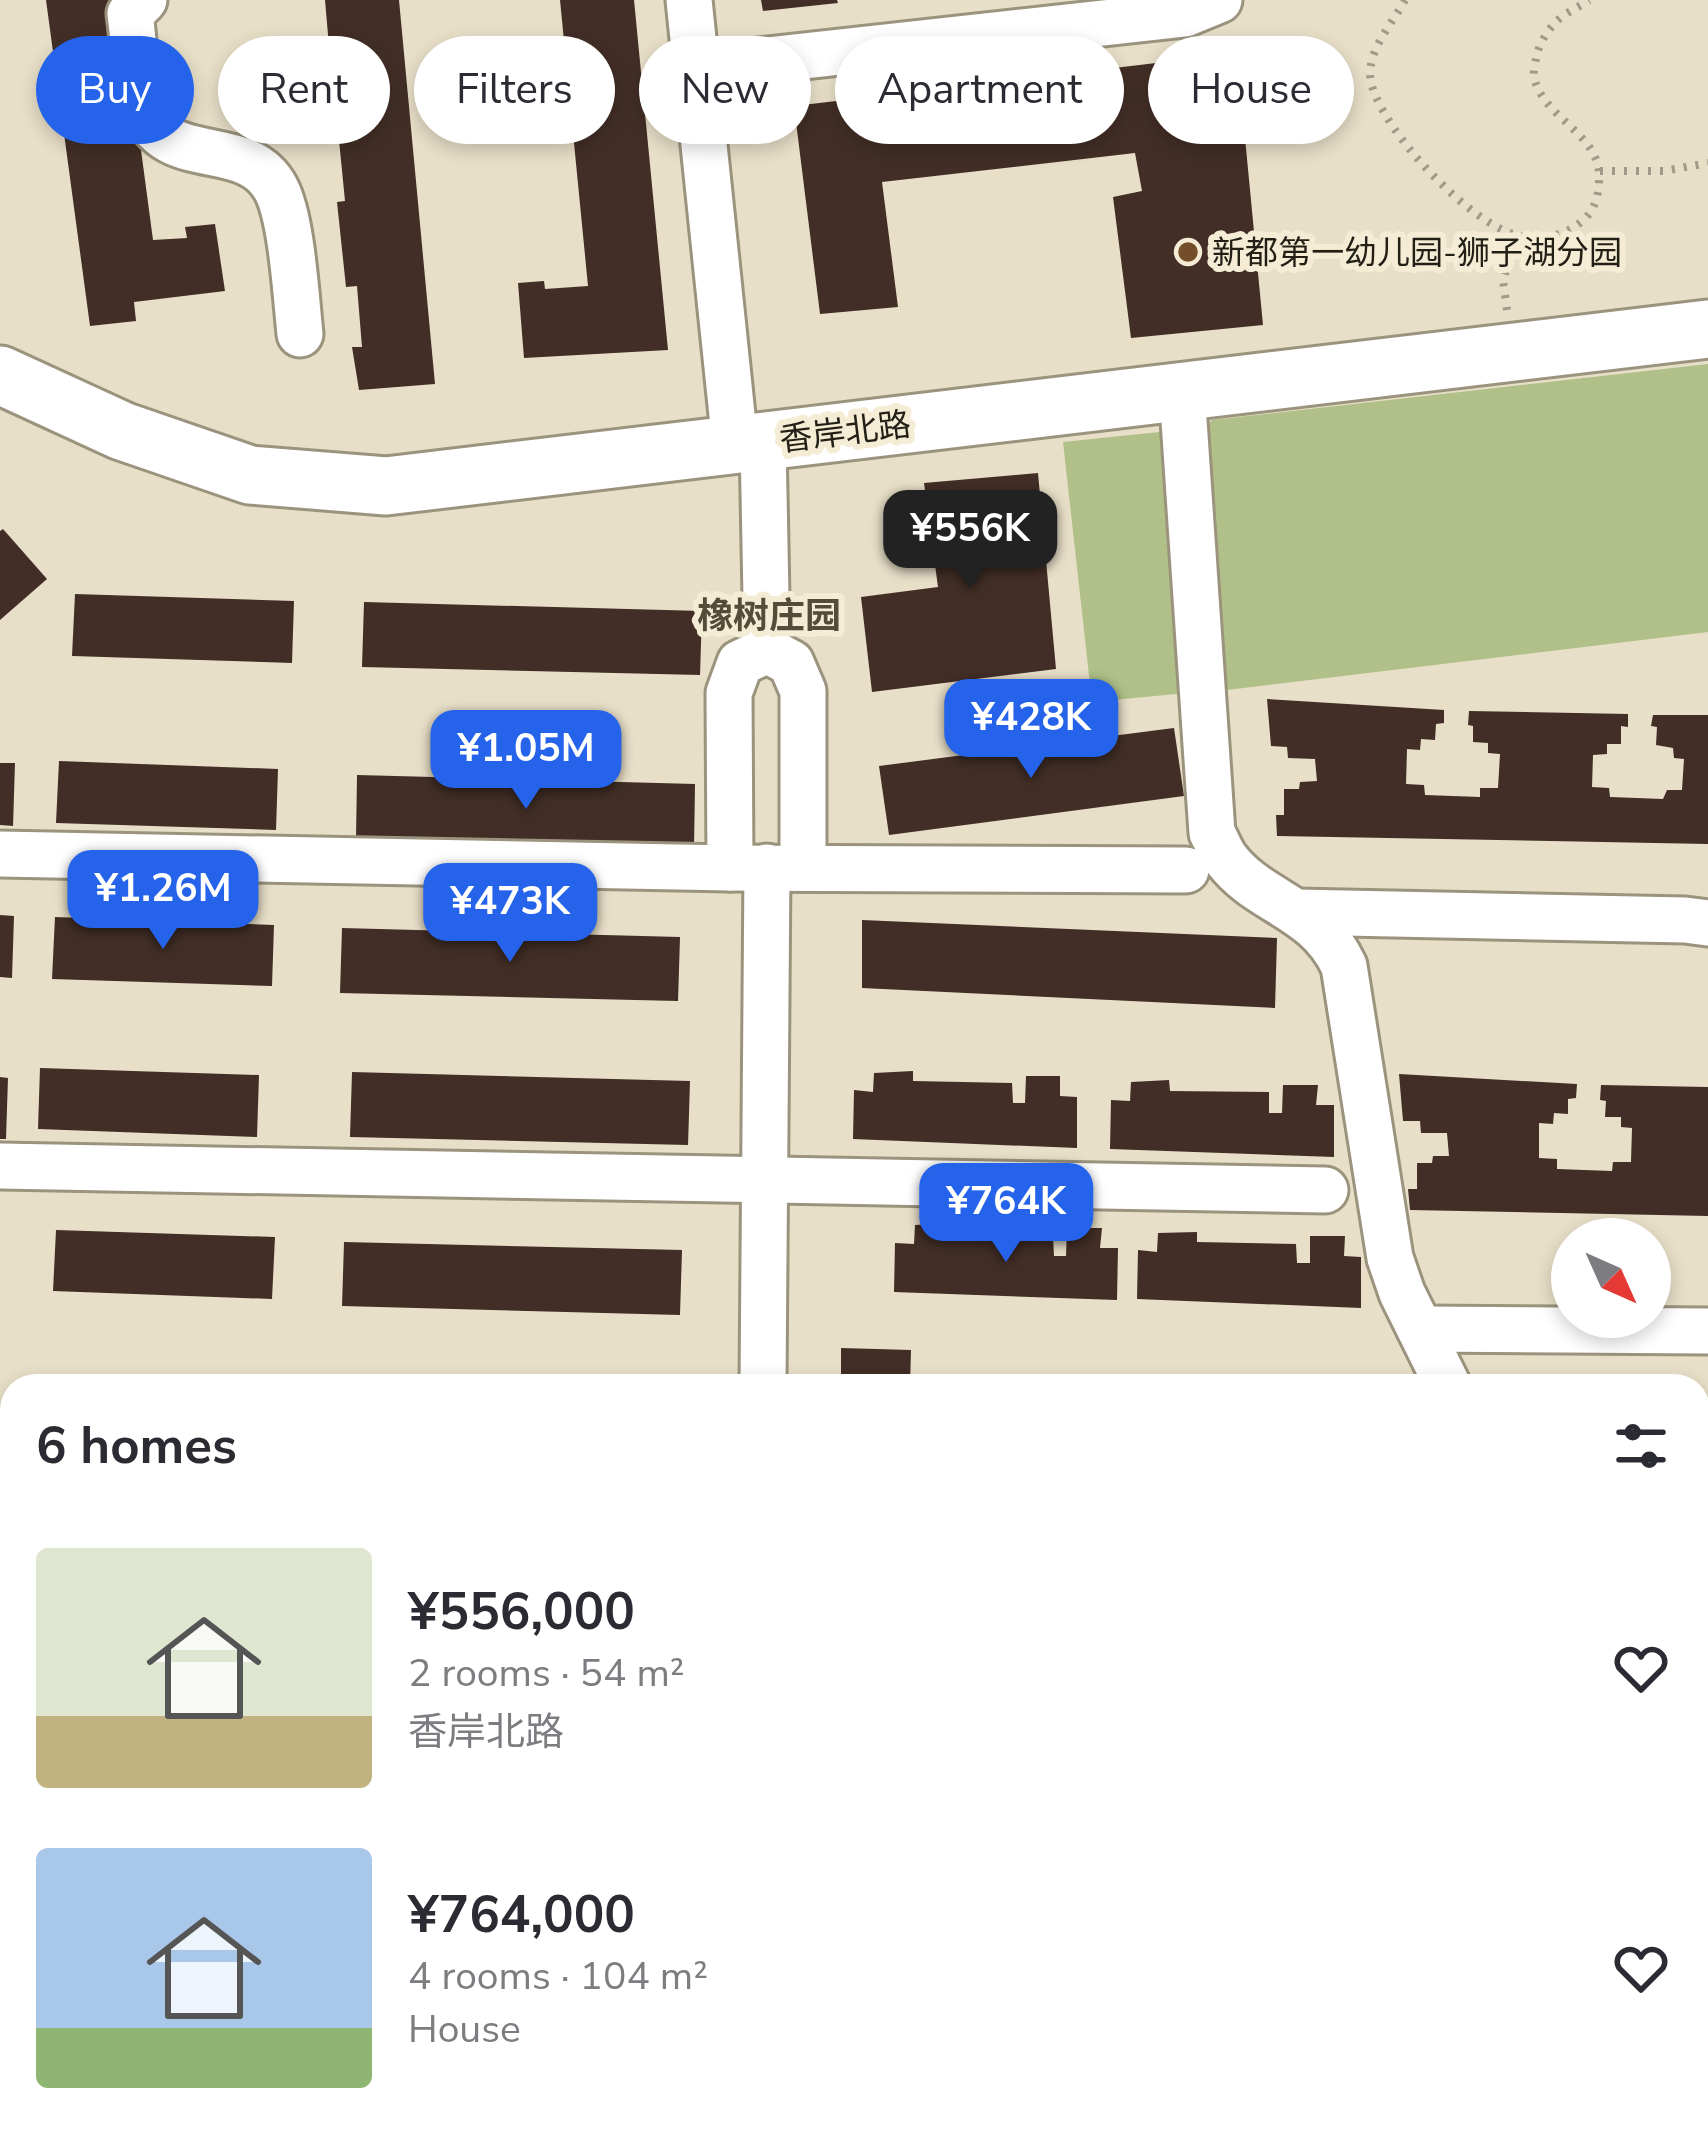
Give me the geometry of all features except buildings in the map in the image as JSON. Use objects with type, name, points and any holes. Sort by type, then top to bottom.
[{"type":"street","points":[[144,0],[130,14],[143,108],[164,139],[250,160],[275,186],[285,217],[300,334]]},
{"type":"street","points":[[689,0],[693,36]]},
{"type":"street","points":[[811,55],[1185,14],[1219,0]]},
{"type":"street","points":[[707,144],[749,442],[767,650]]},
{"type":"street","name":"香岸北路","points":[[2,384],[250,475],[386,485],[1708,329]]},
{"type":"street","points":[[1182,391],[1212,833],[1226,859],[1326,936],[1344,966],[1390,1258],[1442,1374]]},
{"type":"street","points":[[763,1374],[767,868],[803,691],[791,663],[767,650]]},
{"type":"street","points":[[767,650],[740,663],[729,693],[767,868]]},
{"type":"street","points":[[0,854],[767,868],[1186,870]]},
{"type":"street","points":[[1296,912],[1708,922]]},
{"type":"street","points":[[0,1166],[1325,1190]]},
{"type":"street","points":[[1420,1329],[1708,1331]]},
{"type":"path","points":[[1406,0],[1376,48],[1370,80],[1384,111],[1405,145],[1430,172],[1486,220],[1517,236],[1549,238],[1581,222],[1598,200],[1600,171],[1592,148],[1547,101],[1533,76],[1537,49],[1556,21],[1588,0]]},
{"type":"path","points":[[1600,171],[1664,171],[1708,163]]},
{"type":"path","points":[[1513,352],[1503,280],[1517,236]]},
{"type":"green space","points":[[1708,364],[1708,632],[1219,691],[1202,430],[1212,420]]},
{"type":"green space","points":[[1169,431],[1187,693],[1092,702],[1063,442]]},
{"type":"place","name":"新都第一幼儿园-狮子湖分园","points":[[1188,252]]},
{"type":"district","name":"橡树庄园","points":[[769,615]]}]
